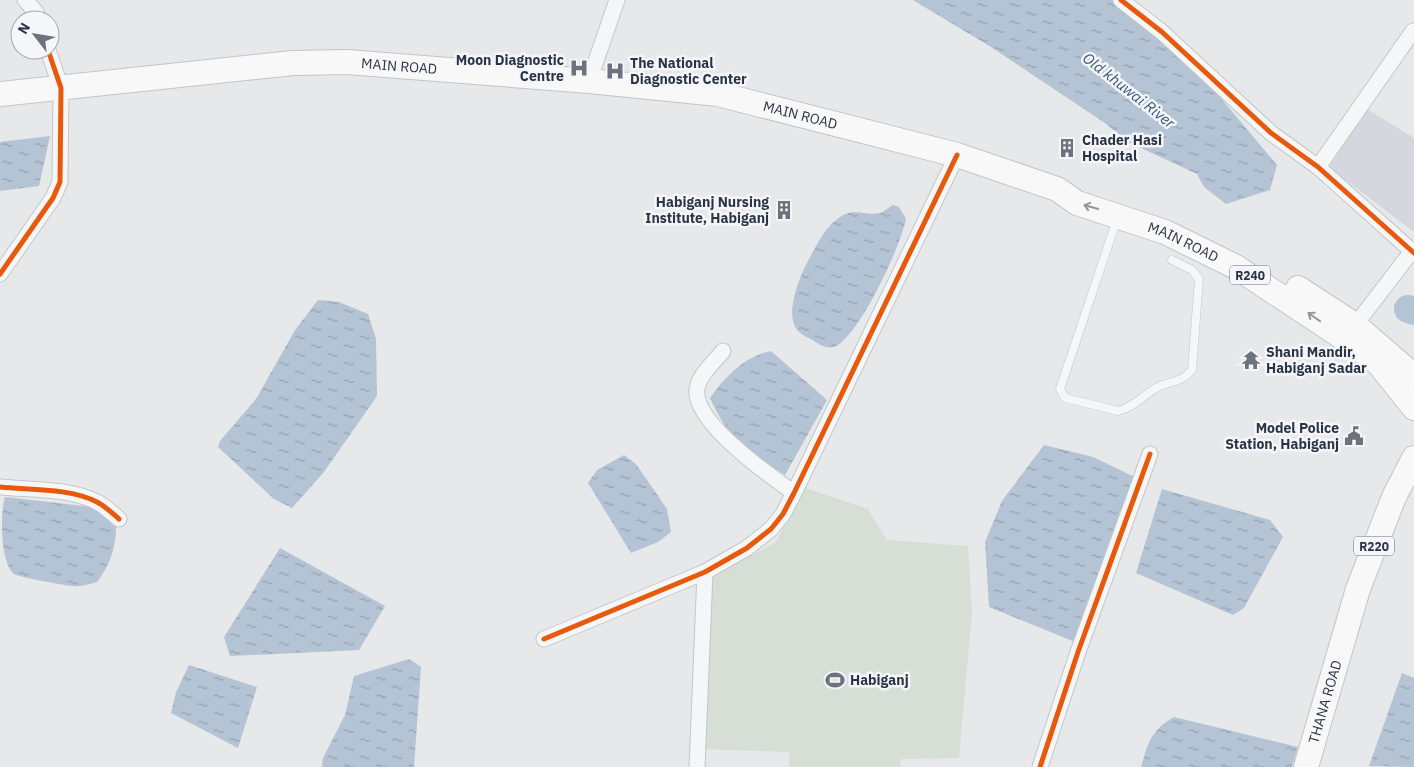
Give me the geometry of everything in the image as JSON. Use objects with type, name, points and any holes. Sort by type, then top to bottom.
[{"type":"main road","name":"MAIN ROAD","points":[[0,94],[292,63],[347,62],[589,81],[718,94],[957,155],[1057,189],[1078,203],[1165,232],[1236,267],[1350,332],[1414,408]]},
{"type":"main road","name":"MAIN ROAD","points":[[1057,189],[1082,187],[1170,217],[1261,265],[1350,332],[1414,376]]},
{"type":"main road","name":"THANA ROAD","points":[[1306,767],[1358,588],[1394,497],[1414,458]]},
{"type":"main road","name":"THANA ROAD","points":[[1344,638],[1366,603],[1414,488]]},
{"type":"street","points":[[25,0],[34,10]]},
{"type":"street","points":[[589,81],[617,0]]},
{"type":"street","points":[[1122,0],[1162,32],[1272,133],[1318,167],[1413,252],[1350,332]]},
{"type":"street","points":[[1318,167],[1413,31]]},
{"type":"street","points":[[0,274],[53,198],[60,182],[61,88],[51,60]]},
{"type":"street","points":[[544,639],[705,572],[747,548],[771,529],[783,514],[794,493],[957,155]]},
{"type":"street","points":[[724,352],[702,376],[697,387],[696,397],[702,409],[725,437],[756,467],[794,493]]},
{"type":"street","points":[[1040,767],[1078,652],[1150,454]]},
{"type":"street","points":[[0,487],[67,494],[91,499],[100,503],[119,519]]},
{"type":"street","points":[[697,767],[705,572]]},
{"type":"lane","points":[[1118,215],[1060,389],[1065,398],[1118,411],[1126,409],[1161,386],[1185,379],[1192,370],[1199,279],[1192,270],[1172,260]]},
{"type":"shaded area","points":[[1367,109],[1414,138],[1414,232],[1329,167]]},
{"type":"shaded area","name":"Habiganj","points":[[805,488],[868,509],[887,540],[968,546],[972,612],[959,758],[901,759],[900,767],[789,767],[789,752],[703,749],[704,578],[775,543]]},
{"type":"water","points":[[913,0],[1113,0],[1203,77],[1277,165],[1270,190],[1226,204],[1204,187],[1197,174],[1128,142],[1105,123],[991,47]]},
{"type":"water","points":[[50,136],[39,186],[0,191],[0,142]]},
{"type":"water","points":[[893,205],[899,207],[906,219],[896,249],[879,287],[858,323],[848,336],[838,345],[832,347],[823,346],[801,334],[794,324],[792,316],[794,297],[804,270],[825,232],[834,221],[845,214],[855,212],[875,214]]},
{"type":"water","points":[[318,300],[339,302],[368,314],[376,339],[377,396],[324,472],[292,508],[274,499],[218,447],[220,441],[256,399],[295,330]]},
{"type":"water","points":[[771,351],[827,400],[785,475],[740,444],[717,413],[710,398],[722,382],[736,369],[753,358]]},
{"type":"water","points":[[1044,445],[1093,457],[1143,481],[1085,646],[989,607],[985,542],[1002,501]]},
{"type":"water","points":[[624,455],[636,464],[667,509],[671,532],[658,542],[631,553],[588,483],[597,470]]},
{"type":"water","points":[[1162,489],[1270,520],[1283,537],[1244,608],[1233,615],[1136,573]]},
{"type":"water","points":[[5,497],[101,508],[116,519],[116,537],[110,560],[97,582],[83,586],[69,586],[14,574],[9,568],[6,559],[2,537],[2,514]]},
{"type":"water","points":[[280,548],[385,606],[359,650],[230,656],[224,637]]},
{"type":"water","points":[[409,659],[421,667],[414,767],[322,767],[323,758],[345,715],[354,676]]},
{"type":"water","points":[[189,665],[257,687],[238,748],[171,713],[176,692]]},
{"type":"water","points":[[1402,673],[1414,678],[1414,767],[1369,766]]},
{"type":"water","points":[[1174,717],[1298,747],[1292,767],[1141,767],[1155,732]]},
{"type":"waterway","name":"Old khuwai River","points":[[1408,309],[1414,311]]},
{"type":"cycle path","points":[[1121,0],[1162,32],[1271,133],[1318,167],[1414,253]]},
{"type":"cycle path","points":[[0,274],[53,198],[60,182],[61,88],[51,60]]},
{"type":"cycle path","points":[[544,639],[705,572],[747,548],[771,529],[783,514],[794,493],[957,155]]},
{"type":"cycle path","points":[[1040,767],[1078,652],[1150,454]]},
{"type":"cycle path","points":[[0,487],[50,490],[75,494],[100,504],[119,519]]},
{"type":"place","name":"Moon Diagnostic Centre","points":[[579,68]]},
{"type":"place","name":"The National Diagnostic Center","points":[[615,71]]},
{"type":"place","name":"Chader Hasi Hospital","points":[[1067,148]]},
{"type":"place","name":"Habiganj Nursing Institute, Habiganj","points":[[784,210]]},
{"type":"place","name":"Shani Mandir, Habiganj Sadar","points":[[1251,360]]},
{"type":"place","name":"Model Police Station, Habiganj","points":[[1354,436]]},
{"type":"place","name":"Habiganj","points":[[835,680]]}]
